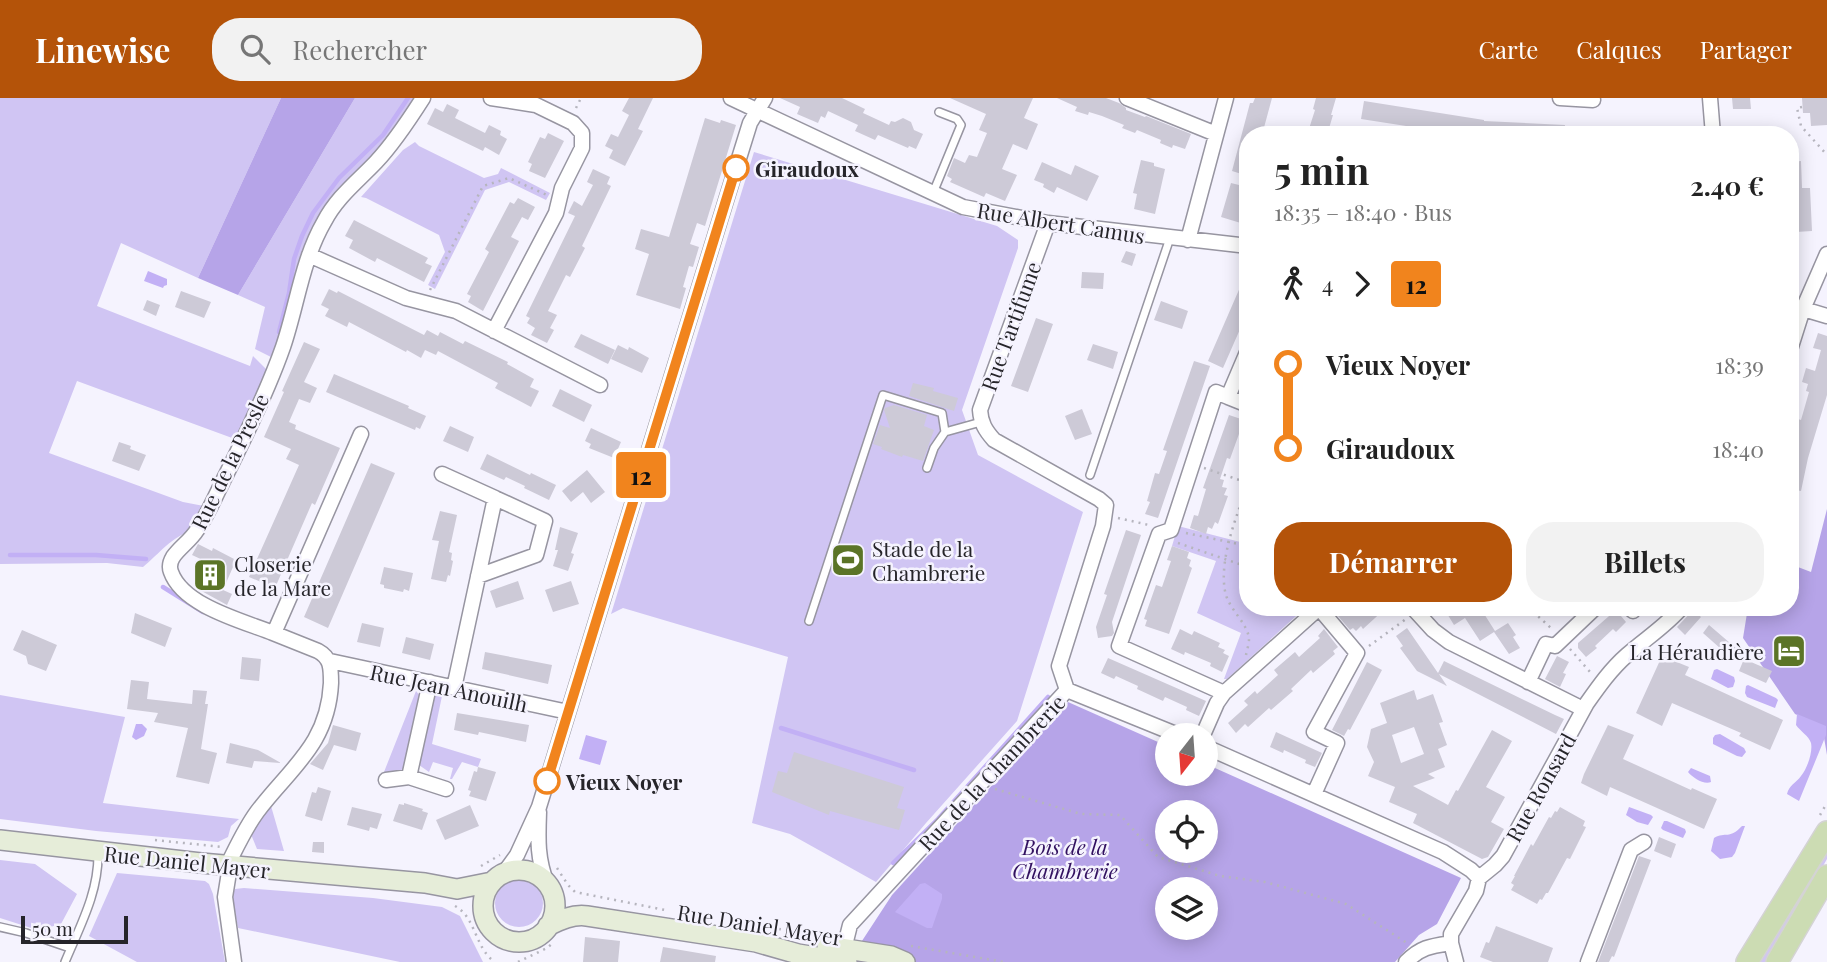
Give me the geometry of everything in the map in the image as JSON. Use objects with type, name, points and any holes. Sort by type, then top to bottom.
[{"type":"main road","points":[[1747,962],[1827,832]]},
{"type":"main road","name":"Rue Daniel Mayer","points":[[0,840],[425,883],[483,906]]},
{"type":"main road","points":[[527,871],[541,878],[550,890],[554,915],[551,934],[538,935],[530,940],[510,940],[491,928],[485,918],[484,895],[491,874],[527,871]]},
{"type":"main road","name":"Rue Daniel Mayer","points":[[456,897],[491,874]]},
{"type":"main road","points":[[1777,962],[1827,876]]},
{"type":"main road","name":"Rue Daniel Mayer","points":[[550,890],[562,905],[581,915]]},
{"type":"main road","name":"Rue Daniel Mayer","points":[[551,934],[561,919],[581,915],[761,935],[798,954],[891,956],[903,953]]},
{"type":"street","name":"Rue de la Presle","points":[[330,661],[317,651],[227,615],[193,598],[174,580],[170,564],[198,528],[243,442],[283,347],[309,255],[324,221],[351,185],[397,136],[423,98]]},
{"type":"street","points":[[491,98],[536,105],[573,123],[582,133],[582,148],[562,188],[556,213],[494,331]]},
{"type":"street","name":"Rue Albert Camus","points":[[731,98],[762,105],[933,194],[962,206],[1048,223],[1239,245]]},
{"type":"street","points":[[1127,98],[1216,134]]},
{"type":"street","points":[[1188,240],[1226,98]]},
{"type":"street","points":[[1560,98],[1592,100]]},
{"type":"street","points":[[1709,99],[1712,126]]},
{"type":"street","points":[[550,890],[531,843],[539,807],[750,123],[762,105]]},
{"type":"street","name":"Rue Tartifume","points":[[981,422],[980,410],[984,396],[1048,223]]},
{"type":"street","points":[[1799,303],[1827,254]]},
{"type":"street","points":[[309,255],[406,298],[456,311],[600,385]]},
{"type":"street","points":[[1799,308],[1827,316]]},
{"type":"street","points":[[1228,397],[1239,372]]},
{"type":"street","points":[[1224,692],[1119,646],[1159,534],[1171,530],[1216,392],[1239,401]]},
{"type":"street","points":[[981,422],[994,440],[1099,499],[1105,505],[1103,526],[1059,666],[1067,690]]},
{"type":"street","points":[[274,633],[361,434]]},
{"type":"street","points":[[442,474],[545,521],[536,555],[478,576]]},
{"type":"street","points":[[454,688],[495,498]]},
{"type":"street","points":[[1208,723],[1224,692],[1310,616]]},
{"type":"street","points":[[1314,794],[1337,743],[1314,732],[1357,653],[1326,616]]},
{"type":"street","points":[[1420,616],[1449,642],[1583,709]]},
{"type":"street","points":[[1528,682],[1546,644],[1555,646],[1586,616]]},
{"type":"street","name":"Rue Ronsard","points":[[1451,943],[1451,934],[1476,891],[1479,878],[1503,856],[1583,709],[1619,663],[1673,616]]},
{"type":"street","points":[[234,962],[225,897],[230,863],[248,825],[304,757],[319,734],[330,698],[330,661]]},
{"type":"street","name":"Rue Jean Anouilh","points":[[330,661],[568,712]]},
{"type":"street","points":[[410,777],[430,682]]},
{"type":"street","name":"Rue de la Chambrerie","points":[[843,954],[850,925],[1067,690],[1155,726]]},
{"type":"street","points":[[1218,752],[1443,852],[1479,878]]},
{"type":"street","points":[[386,780],[410,777],[446,789]]},
{"type":"street","points":[[1588,962],[1631,850],[1644,842]]},
{"type":"street","points":[[491,874],[531,843]]},
{"type":"street","points":[[1406,962],[1419,950],[1451,943],[1456,962]]},
{"type":"lane","points":[[933,194],[961,125],[957,119],[939,112]]},
{"type":"lane","points":[[1090,475],[1170,238]]},
{"type":"lane","points":[[809,621],[883,395],[942,412],[945,432]]},
{"type":"lane","points":[[927,468],[934,448],[945,432],[981,422]]},
{"type":"lane","points":[[65,962],[88,910],[99,867],[99,852]]},
{"type":"lane","points":[[0,927],[70,948]]},
{"type":"path","points":[[1802,107],[1797,108],[1801,126],[1827,154]]},
{"type":"path","points":[[423,303],[483,186],[509,178],[559,200]]},
{"type":"path","points":[[1192,464],[1239,481]]},
{"type":"path","points":[[1239,508],[1231,529],[1224,580],[1232,609],[1247,631],[1247,672]]},
{"type":"path","points":[[1171,530],[1239,544]]},
{"type":"path","points":[[1357,653],[1366,649],[1407,616]]},
{"type":"path","points":[[979,784],[1081,814],[1120,816],[1158,857],[1220,876],[1265,882],[1346,904],[1419,950]]},
{"type":"path","points":[[491,874],[504,850]]},
{"type":"path","name":"Rue Daniel Mayer","points":[[554,864],[575,892],[676,912]]},
{"type":"path","points":[[456,897],[485,952],[495,962]]},
{"type":"path","points":[[518,962],[547,948],[551,934]]},
{"type":"path","name":"Rue Daniel Mayer","points":[[761,935],[843,954]]},
{"type":"path","points":[[903,953],[935,949],[1004,962]]},
{"type":"shaded area","points":[[0,98],[281,98],[198,278],[121,243],[97,306],[250,366],[253,356],[271,374],[243,442],[77,381],[49,453],[183,502],[209,507],[192,531],[172,541],[143,567],[107,563],[0,564]]},
{"type":"shaded area","points":[[355,98],[423,98],[335,204],[277,360],[255,349],[265,307],[238,295]]},
{"type":"shaded area","points":[[415,142],[484,178],[498,174],[501,168],[550,193],[546,200],[509,182],[485,190],[435,289],[428,285],[445,252],[439,235],[361,197],[403,150]]},
{"type":"shaded area","name":"Stade de la Chambrerie","points":[[754,152],[997,226],[1018,240],[1018,248],[962,410],[978,455],[1083,512],[1017,721],[876,882],[790,834],[752,823],[788,657],[623,608],[611,614]]},
{"type":"shaded area","points":[[148,271],[167,279],[167,285],[163,288],[144,281]]},
{"type":"shaded area","points":[[1178,526],[1239,542],[1239,616],[1296,616],[1227,679],[1224,679],[1241,633],[1197,613],[1216,561],[1172,546]]},
{"type":"shaded area","points":[[1717,669],[1734,677],[1733,687],[1728,688],[1711,679]]},
{"type":"shaded area","points":[[1748,685],[1776,698],[1778,700],[1775,708],[1747,697],[1745,693]]},
{"type":"shaded area","points":[[416,691],[420,696],[403,769],[396,773],[384,772]]},
{"type":"shaded area","points":[[435,694],[442,696],[432,744],[481,759],[478,767],[462,762],[452,779],[453,768],[433,762],[429,772],[419,765]]},
{"type":"shaded area","points":[[0,695],[125,717],[103,803],[239,819],[231,826],[228,837],[218,842],[0,819]]},
{"type":"shaded area","points":[[1797,714],[1826,726],[1826,735],[1799,801],[1787,794],[1805,769],[1811,743],[1796,725]]},
{"type":"shaded area","points":[[136,724],[142,724],[147,729],[144,736],[136,740],[132,737]]},
{"type":"shaded area","points":[[1720,734],[1744,748],[1746,752],[1742,757],[1713,744],[1715,735]]},
{"type":"shaded area","points":[[586,735],[607,741],[600,765],[579,759]]},
{"type":"shaded area","points":[[1691,768],[1710,776],[1711,782],[1705,783],[1696,779],[1688,772]]},
{"type":"shaded area","points":[[271,806],[284,851],[257,849],[250,832]]},
{"type":"shaded area","points":[[1629,807],[1651,815],[1653,817],[1648,825],[1626,815]]},
{"type":"shaded area","points":[[1664,821],[1685,829],[1683,838],[1663,830],[1661,828]]},
{"type":"shaded area","points":[[1745,826],[1732,857],[1720,859],[1711,851],[1714,838],[1734,833]]},
{"type":"shaded area","points":[[1827,843],[1827,859],[1768,962],[1757,962]]},
{"type":"shaded area","points":[[0,860],[35,864],[77,894],[61,924],[50,927],[50,934],[0,918]]},
{"type":"shaded area","points":[[117,873],[205,881],[209,884],[225,962],[137,962],[89,936]]},
{"type":"shaded area","points":[[519,879],[536,886],[543,903],[536,920],[519,927],[502,920],[495,903],[502,886]]},
{"type":"shaded area","points":[[925,883],[942,894],[932,928],[895,912],[920,884]]},
{"type":"shaded area","points":[[235,889],[373,898],[442,907],[460,916],[483,962],[400,962],[238,928],[232,895]]},
{"type":"green space","points":[[281,98],[355,98],[238,295],[198,278]]},
{"type":"green space","points":[[1827,509],[1827,755],[1822,726],[1795,714],[1743,638],[1747,616],[1799,616],[1799,567],[1811,572]]},
{"type":"green space","name":"Bois de la Chambrerie","points":[[1068,702],[1155,741],[1155,786],[1218,786],[1218,769],[1461,878],[1437,924],[1419,935],[1395,962],[854,962],[858,947],[892,895]]},
{"type":"building","points":[[629,98],[653,98],[638,129],[643,131],[625,166],[609,158],[613,150],[605,146],[611,134],[618,137],[629,115],[622,111]]},
{"type":"building","points":[[780,98],[842,98],[865,109],[863,113],[889,125],[891,121],[903,118],[911,122],[914,130],[923,134],[916,149],[878,135],[875,140],[855,131],[858,125],[828,111],[825,118],[821,116],[818,123],[797,114],[800,107]]},
{"type":"building","points":[[950,98],[1033,98],[1024,118],[1038,124],[1027,150],[1013,144],[1002,169],[1017,175],[1005,201],[986,193],[984,197],[950,182],[952,179],[947,176],[954,158],[965,163],[969,155],[977,157],[987,133],[979,130],[986,114]]},
{"type":"building","points":[[1057,98],[1106,98],[1119,103],[1126,110],[1191,134],[1185,149],[1173,145],[1172,148],[1160,143],[1161,140],[1137,130],[1135,133],[1122,128],[1124,125],[1102,116],[1075,111],[1077,107]]},
{"type":"building","points":[[1255,98],[1272,98],[1264,126],[1244,126],[1250,103],[1253,103]]},
{"type":"building","points":[[1316,98],[1336,98],[1330,126],[1310,126],[1315,110]]},
{"type":"building","points":[[1732,98],[1750,98],[1751,109],[1733,109]]},
{"type":"building","points":[[1802,98],[1827,98],[1827,125],[1811,126],[1810,113],[1803,113]]},
{"type":"building","points":[[1364,101],[1484,121],[1565,125],[1406,126],[1361,119]]},
{"type":"building","points":[[447,104],[459,110],[455,118],[485,133],[489,125],[501,131],[500,135],[507,139],[499,155],[485,147],[483,151],[427,124],[435,108],[443,112]]},
{"type":"building","points":[[705,118],[736,125],[705,226],[697,223],[690,244],[699,247],[693,267],[689,266],[680,309],[636,295],[649,254],[635,249],[641,229],[669,237]]},
{"type":"building","points":[[548,133],[564,141],[545,178],[529,171],[532,164],[528,162],[540,137],[545,139]]},
{"type":"building","points":[[1239,145],[1239,173],[1232,171]]},
{"type":"building","points":[[1141,160],[1165,169],[1155,214],[1134,209],[1137,194],[1133,193]]},
{"type":"building","points":[[1799,161],[1802,188],[1810,188],[1812,231],[1799,232]]},
{"type":"building","points":[[1042,162],[1071,175],[1075,165],[1099,176],[1087,201],[1057,187],[1054,193],[1034,180]]},
{"type":"building","points":[[593,169],[610,177],[607,184],[611,186],[582,246],[585,248],[570,277],[566,275],[548,311],[557,315],[550,328],[554,330],[547,343],[531,335],[535,328],[527,323],[530,318],[526,316],[575,216],[568,213],[574,201],[582,206],[593,185],[587,182]]},
{"type":"building","points":[[1231,183],[1239,185],[1239,222],[1221,217]]},
{"type":"building","points":[[518,198],[535,207],[528,220],[522,217],[511,237],[519,241],[483,311],[468,302],[471,296],[467,294],[489,252],[485,249],[510,202],[514,204]]},
{"type":"building","points":[[354,220],[428,258],[425,263],[432,266],[424,282],[377,258],[375,262],[349,248],[353,240],[345,236]]},
{"type":"building","points":[[1126,251],[1136,254],[1132,266],[1121,262]]},
{"type":"building","points":[[1082,272],[1104,273],[1103,289],[1081,288]]},
{"type":"building","points":[[329,289],[337,293],[338,291],[424,335],[427,330],[438,336],[440,332],[508,362],[507,364],[534,379],[530,387],[539,391],[531,407],[495,388],[498,383],[438,351],[436,355],[425,350],[421,358],[349,322],[347,327],[325,316],[329,309],[321,305]]},
{"type":"building","points":[[1239,290],[1239,332],[1223,368],[1208,361]]},
{"type":"building","points":[[181,291],[211,302],[204,318],[175,307]]},
{"type":"building","points":[[147,300],[160,305],[156,316],[143,310]]},
{"type":"building","points":[[1161,301],[1188,311],[1182,329],[1154,320]]},
{"type":"building","points":[[1036,318],[1053,324],[1028,392],[1011,386]]},
{"type":"building","points":[[1818,333],[1827,336],[1827,395],[1801,491],[1799,419],[1801,420],[1809,392],[1806,391],[1808,384],[1802,382],[1806,368],[1815,371],[1821,350],[1813,348]]},
{"type":"building","points":[[581,334],[615,350],[608,364],[574,347]]},
{"type":"building","points":[[304,342],[320,349],[304,382],[317,388],[310,403],[299,399],[289,422],[296,425],[295,429],[340,448],[315,505],[312,503],[275,588],[249,577],[299,465],[286,459],[291,449],[264,437]]},
{"type":"building","points":[[1093,344],[1118,352],[1113,369],[1087,360]]},
{"type":"building","points":[[618,345],[628,350],[629,347],[649,358],[642,373],[611,359]]},
{"type":"building","points":[[1194,361],[1210,366],[1158,518],[1145,514],[1150,502],[1147,501],[1155,473],[1159,474],[1167,451],[1163,450]]},
{"type":"building","points":[[334,374],[426,416],[420,429],[416,427],[415,430],[326,392]]},
{"type":"building","points":[[913,383],[958,398],[954,411],[909,396]]},
{"type":"building","points":[[560,389],[592,405],[584,422],[552,406]]},
{"type":"building","points":[[894,405],[927,415],[924,426],[934,430],[923,461],[903,455],[902,457],[873,444],[880,425],[890,428],[884,410]]},
{"type":"building","points":[[1082,409],[1092,434],[1075,440],[1065,416]]},
{"type":"building","points":[[1229,415],[1239,418],[1239,434],[1220,479],[1224,480],[1222,487],[1227,488],[1224,495],[1228,496],[1218,524],[1215,522],[1212,529],[1208,527],[1206,534],[1190,528],[1194,515],[1198,516],[1206,489],[1203,488]]},
{"type":"building","points":[[450,426],[474,437],[468,452],[443,441]]},
{"type":"building","points":[[591,428],[621,442],[614,458],[589,448],[591,444],[585,441]]},
{"type":"building","points":[[119,442],[146,455],[139,471],[112,461]]},
{"type":"building","points":[[487,454],[556,485],[549,500],[506,477],[504,480],[480,469]]},
{"type":"building","points":[[371,463],[395,473],[328,628],[304,617]]},
{"type":"building","points":[[587,470],[605,492],[591,503],[583,492],[571,502],[562,491]]},
{"type":"building","points":[[440,511],[457,515],[449,552],[452,553],[453,561],[446,582],[431,579],[439,541],[432,540]]},
{"type":"building","points":[[560,527],[578,533],[568,571],[553,566]]},
{"type":"building","points":[[1126,530],[1141,535],[1112,622],[1114,633],[1112,636],[1098,638],[1096,627],[1107,595],[1104,594]]},
{"type":"building","name":"Closerie de la Mare","points":[[198,544],[212,551],[213,548],[236,560],[223,590],[232,594],[227,605],[196,588],[207,562],[192,555]]},
{"type":"building","points":[[1172,546],[1189,552],[1187,558],[1191,560],[1189,566],[1192,568],[1169,634],[1145,626],[1147,620],[1144,619],[1156,585],[1162,587],[1171,561],[1167,560]]},
{"type":"building","points":[[384,567],[413,573],[409,591],[384,588],[384,585],[380,584]]},
{"type":"building","points":[[518,581],[524,599],[496,608],[490,591]]},
{"type":"building","points":[[571,581],[579,604],[553,612],[545,590]]},
{"type":"building","points":[[135,613],[172,628],[165,647],[131,633]]},
{"type":"building","points":[[1338,616],[1377,616],[1363,629],[1361,626],[1356,631],[1353,628],[1350,630]]},
{"type":"building","points":[[1448,616],[1485,616],[1495,631],[1508,623],[1520,648],[1509,654],[1494,632],[1480,641],[1465,618],[1454,625]]},
{"type":"building","points":[[1609,616],[1621,616],[1626,622],[1616,632],[1613,629],[1586,657],[1578,648],[1578,643]]},
{"type":"building","points":[[1687,616],[1701,617],[1685,635],[1677,627]]},
{"type":"building","points":[[362,623],[384,628],[380,647],[357,642]]},
{"type":"building","points":[[1709,625],[1737,649],[1730,657],[1703,633]]},
{"type":"building","points":[[1407,628],[1438,673],[1444,661],[1564,719],[1556,734],[1439,674],[1447,686],[1417,671],[1400,648],[1403,646],[1396,636]]},
{"type":"building","points":[[1180,629],[1192,635],[1194,631],[1220,643],[1218,647],[1225,650],[1223,653],[1229,656],[1222,672],[1210,666],[1211,663],[1171,649]]},
{"type":"building","points":[[1324,629],[1338,647],[1333,651],[1335,654],[1313,673],[1311,670],[1291,689],[1293,691],[1271,710],[1269,708],[1248,727],[1245,724],[1236,733],[1228,723],[1248,705],[1244,701],[1255,691],[1257,694],[1278,675],[1274,670],[1295,652],[1299,657],[1320,638],[1318,636]]},
{"type":"building","points":[[22,630],[57,645],[46,671],[28,664],[26,656],[13,650]]},
{"type":"building","points":[[406,637],[434,644],[430,660],[402,653]]},
{"type":"building","points":[[485,652],[552,665],[548,684],[482,669]]},
{"type":"building","points":[[1557,656],[1569,662],[1560,687],[1545,679]]},
{"type":"building","points":[[1662,656],[1689,667],[1685,675],[1783,720],[1770,750],[1739,736],[1741,733],[1672,703],[1662,726],[1636,713]]},
{"type":"building","points":[[242,657],[261,659],[259,681],[240,679]]},
{"type":"building","points":[[1108,658],[1206,701],[1199,716],[1165,697],[1163,701],[1116,676],[1114,679],[1101,673]]},
{"type":"building","points":[[1744,659],[1772,671],[1766,683],[1739,671]]},
{"type":"building","points":[[1367,662],[1382,670],[1350,730],[1348,729],[1344,736],[1332,730]]},
{"type":"building","points":[[131,680],[149,682],[147,699],[192,704],[193,690],[207,691],[205,704],[208,704],[201,749],[217,753],[209,784],[176,777],[188,728],[154,722],[158,713],[127,709]]},
{"type":"building","points":[[1414,690],[1417,700],[1433,694],[1443,722],[1439,723],[1447,745],[1438,749],[1445,767],[1428,774],[1435,778],[1413,786],[1448,805],[1492,730],[1512,741],[1486,787],[1505,797],[1491,822],[1504,829],[1488,857],[1482,859],[1413,823],[1417,814],[1389,802],[1395,787],[1368,776],[1374,762],[1367,747],[1371,729],[1387,723],[1380,703]],"holes":[[[1414,727],[1424,754],[1401,763],[1392,735]]]},
{"type":"building","points":[[457,713],[529,725],[526,742],[479,732],[478,735],[454,730]]},
{"type":"building","points":[[333,725],[361,733],[356,751],[334,745],[323,770],[310,764],[328,743]]},
{"type":"building","points":[[1608,725],[1634,735],[1623,759],[1717,799],[1704,829],[1610,787],[1607,796],[1581,783]]},
{"type":"building","points":[[1276,732],[1322,753],[1315,767],[1284,750],[1283,753],[1270,747]]},
{"type":"building","points":[[230,743],[258,750],[281,763],[254,761],[252,768],[226,763]]},
{"type":"building","points":[[794,752],[904,787],[897,808],[905,810],[899,830],[830,811],[829,815],[772,792],[778,771],[787,773]]},
{"type":"building","points":[[478,767],[496,772],[486,801],[469,796],[471,791],[468,790]]},
{"type":"building","points":[[318,787],[331,791],[322,821],[305,816],[312,792],[316,793]]},
{"type":"building","points":[[404,803],[428,813],[422,830],[393,821],[399,804]]},
{"type":"building","points":[[470,805],[479,826],[445,840],[436,820]]},
{"type":"building","points":[[352,807],[382,814],[377,829],[370,827],[369,831],[347,825]]},
{"type":"building","points":[[1560,807],[1585,821],[1583,826],[1586,827],[1570,859],[1567,858],[1548,893],[1537,904],[1511,890],[1514,885],[1511,883],[1531,844],[1533,846],[1549,817]]},
{"type":"building","points":[[1659,837],[1676,844],[1671,858],[1654,851]]},
{"type":"building","points":[[313,842],[324,842],[324,853],[312,852]]},
{"type":"building","points":[[1639,856],[1651,860],[1614,957],[1612,956],[1609,962],[1598,962]]},
{"type":"building","points":[[1496,926],[1553,948],[1548,962],[1493,962],[1480,957]]},
{"type":"building","points":[[585,937],[620,941],[618,962],[583,962]]},
{"type":"building","points":[[663,947],[716,956],[715,962],[660,962]]},
{"type":"waterway","points":[[279,332],[294,259],[313,213],[339,178],[383,135],[408,98]]},
{"type":"waterway","points":[[10,555],[96,555],[146,559]]},
{"type":"waterway","points":[[163,587],[203,612]]},
{"type":"waterway","points":[[893,863],[938,819],[1048,697]]},
{"type":"waterway","points":[[781,728],[914,770]]},
{"type":"bus line","name":"12","points":[[547,781],[736,168]]},
{"type":"place","name":"Giraudoux","points":[[736,168]]},
{"type":"place","name":"Stade de la Chambrerie","points":[[848,560]]},
{"type":"place","name":"Closerie de la Mare","points":[[210,575]]},
{"type":"place","name":"La Héraudière","points":[[1789,651]]},
{"type":"place","name":"Vieux Noyer","points":[[547,781]]}]
